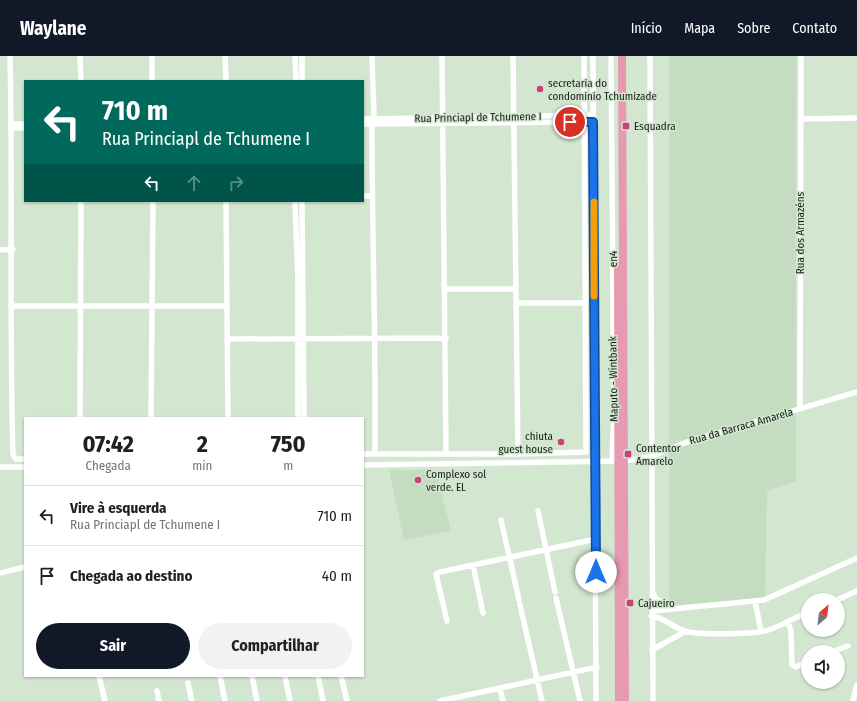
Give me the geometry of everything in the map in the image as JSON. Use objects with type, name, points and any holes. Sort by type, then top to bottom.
[{"type":"highway","name":"Maputo - Wintbank","points":[[617,56],[619,701]]},
{"type":"highway","name":"Maputo - Wintbank","points":[[622,56],[618,461],[626,701]]},
{"type":"street","points":[[10,56],[13,249],[11,389],[13,456],[16,459],[24,458]]},
{"type":"street","points":[[80,56],[81,80]]},
{"type":"street","points":[[152,56],[152,80]]},
{"type":"street","points":[[225,56],[226,80]]},
{"type":"street","points":[[295,56],[296,80]]},
{"type":"street","points":[[302,56],[302,80]]},
{"type":"street","points":[[372,56],[372,196],[376,338],[375,454]]},
{"type":"street","points":[[442,56],[446,289],[446,454]]},
{"type":"street","points":[[513,56],[518,454]]},
{"type":"street","points":[[364,454],[518,454],[586,452],[584,56]]},
{"type":"street","points":[[593,56],[596,701]]},
{"type":"street","name":"en4","points":[[611,56],[614,415],[618,461]]},
{"type":"street","points":[[650,56],[653,701]]},
{"type":"street","name":"Rua dos Armazéns","points":[[800,409],[801,56]]},
{"type":"street","name":"Rua Princiapl de Tchumene I","points":[[513,120],[593,115]]},
{"type":"street","points":[[801,119],[857,118]]},
{"type":"street","name":"Rua Princiapl de Tchumene I","points":[[364,119],[372,121],[513,120],[593,122]]},
{"type":"street","name":"Rua Princiapl de Tchumene I","points":[[364,124],[372,121]]},
{"type":"street","points":[[11,126],[24,124]]},
{"type":"street","points":[[11,126],[24,128]]},
{"type":"street","points":[[364,196],[372,196]]},
{"type":"street","points":[[80,417],[81,202]]},
{"type":"street","points":[[151,417],[153,202]]},
{"type":"street","points":[[226,202],[228,417]]},
{"type":"street","points":[[295,202],[304,417]]},
{"type":"street","points":[[298,417],[302,202]]},
{"type":"street","points":[[0,250],[13,249]]},
{"type":"street","points":[[446,289],[516,289]]},
{"type":"street","points":[[516,303],[585,303]]},
{"type":"street","points":[[12,306],[227,306]]},
{"type":"street","points":[[227,339],[446,338]]},
{"type":"street","name":"Rua da Barraca Amarela","points":[[364,465],[595,462],[618,461],[653,456],[684,443],[857,392]]},
{"type":"street","points":[[0,467],[24,467]]},
{"type":"street","points":[[538,511],[545,549],[580,701]]},
{"type":"street","points":[[501,520],[542,701]]},
{"type":"street","points":[[447,621],[436,574],[596,539]]},
{"type":"street","points":[[652,614],[672,608],[755,600],[775,595],[857,558]]},
{"type":"street","points":[[473,565],[484,613]]},
{"type":"street","points":[[0,573],[24,567]]},
{"type":"street","points":[[652,589],[656,599],[672,608]]},
{"type":"street","points":[[845,596],[857,591]]},
{"type":"street","points":[[755,600],[761,631]]},
{"type":"street","points":[[652,614],[678,629],[708,633],[761,631],[788,622],[801,616]]},
{"type":"street","points":[[788,622],[791,631],[792,665],[796,667],[801,665]]},
{"type":"street","points":[[652,650],[686,631]]},
{"type":"street","points":[[440,701],[464,698],[597,667]]},
{"type":"street","points":[[99,677],[105,701]]},
{"type":"street","points":[[220,677],[225,701]]},
{"type":"street","points":[[252,677],[257,701]]},
{"type":"street","points":[[285,677],[290,701]]},
{"type":"street","points":[[318,677],[323,701]]},
{"type":"street","points":[[341,677],[347,701]]},
{"type":"street","points":[[188,683],[192,701]]},
{"type":"street","points":[[853,701],[857,685]]},
{"type":"street","points":[[500,689],[503,701]]},
{"type":"street","points":[[157,691],[159,701]]},
{"type":"shaded area","points":[[669,56],[796,56],[796,481],[767,491],[765,598],[669,606]]},
{"type":"shaded area","points":[[389,470],[436,470],[451,531],[404,540]]},
{"type":"slow traffic","points":[[594,202],[594,296]]},
{"type":"place","name":"secretaria do condominio Tchumizade","points":[[540,89]]},
{"type":"place","name":"Esquadra","points":[[626,126]]},
{"type":"place","name":"chiuta guest house","points":[[561,442]]},
{"type":"place","name":"Contentor Amarelo","points":[[628,454]]},
{"type":"place","name":"Complexo sol verde. EL","points":[[418,480]]},
{"type":"place","name":"Cajueiro","points":[[630,603]]},
{"type":"route","points":[[570,122],[593,122],[596,572]]}]
